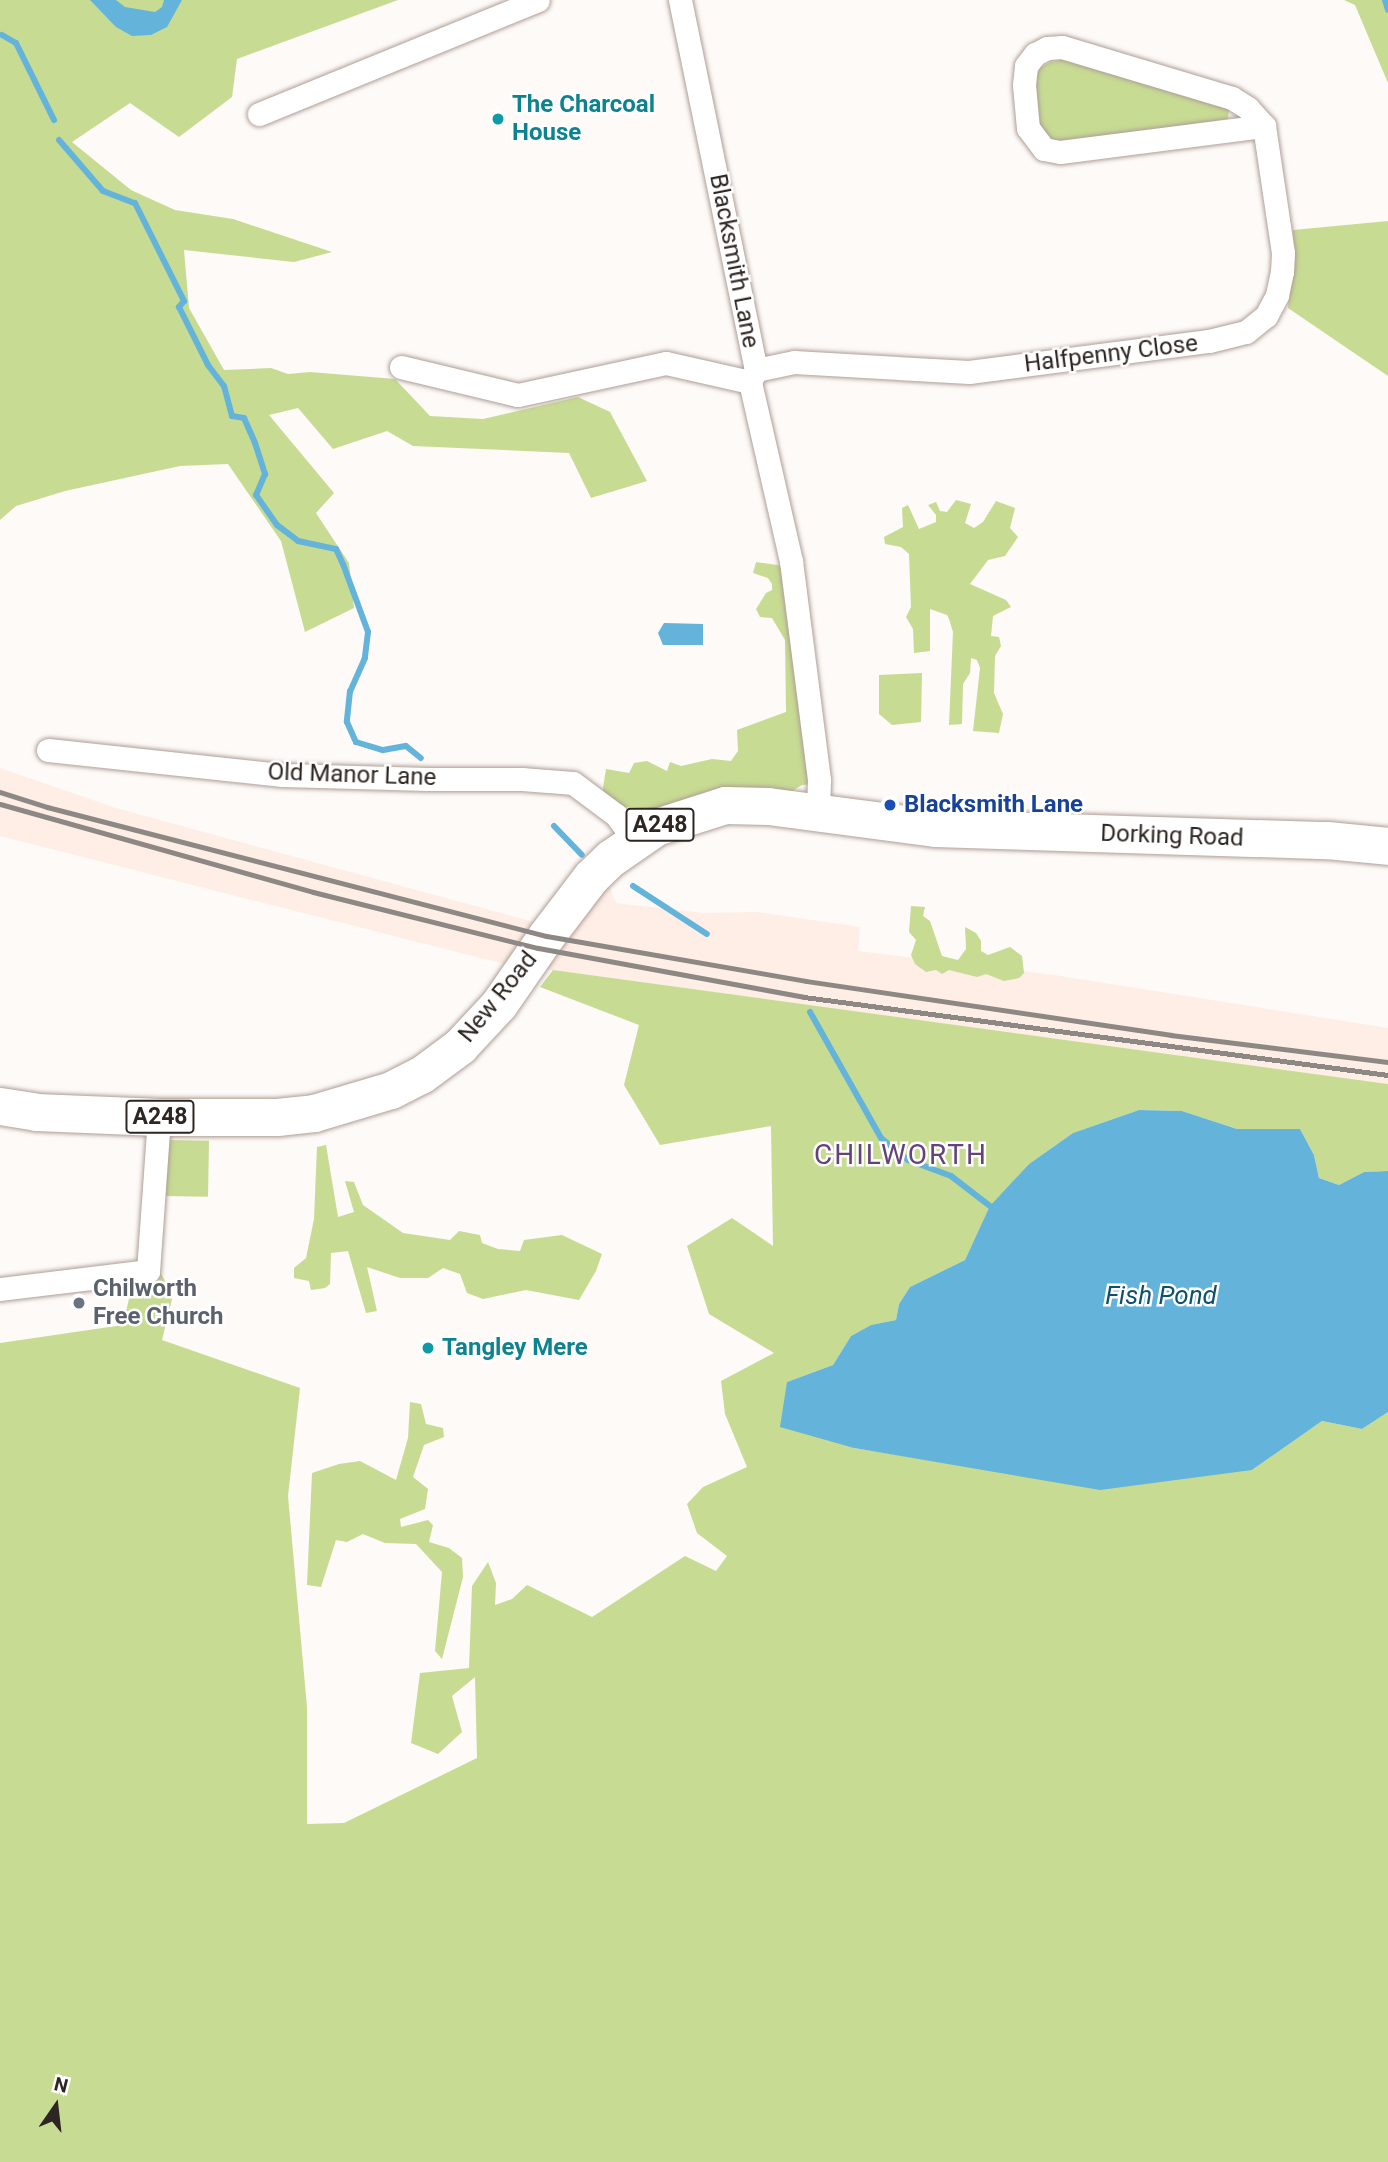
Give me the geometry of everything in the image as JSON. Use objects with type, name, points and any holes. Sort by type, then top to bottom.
[{"type":"main road","name":"Dorking Road","points":[[546,936],[591,877],[634,840],[677,818],[725,804],[768,806],[935,828],[1327,840],[1388,846]]},
{"type":"main road","name":"New Road","points":[[0,1106],[36,1111],[159,1117],[277,1117],[314,1113],[391,1090],[421,1075],[460,1046],[499,1004],[546,936]]},
{"type":"street","points":[[259,114],[538,0]]},
{"type":"street","name":"Blacksmith Lane","points":[[680,0],[791,561],[819,780],[818,813]]},
{"type":"street","points":[[1062,47],[1232,97],[1248,108],[1264,126],[1060,152],[1044,149],[1028,128],[1024,85],[1026,66],[1035,54],[1047,48],[1062,47]]},
{"type":"street","name":"Halfpenny Close","points":[[753,376],[794,362],[969,372],[1209,341],[1247,332],[1266,316],[1277,295],[1282,272],[1283,253],[1264,126]]},
{"type":"street","points":[[401,367],[519,395],[666,363],[753,376]]},
{"type":"street","name":"Old Manor Lane","points":[[48,750],[283,775],[522,779],[573,783],[616,815],[634,840]]},
{"type":"street","points":[[0,1289],[148,1271],[159,1117]]},
{"type":"shaded area","points":[[0,768],[116,808],[552,927],[607,880],[616,903],[704,913],[756,912],[860,927],[858,951],[1054,975],[1388,1028],[1388,1084],[501,963],[0,836]]},
{"type":"green space","points":[[0,0],[398,0],[237,59],[232,97],[179,137],[130,103],[72,142],[131,190],[175,210],[233,219],[332,252],[294,262],[184,250],[189,308],[224,370],[271,368],[288,374],[310,372],[395,379],[430,416],[483,419],[578,397],[610,412],[647,481],[591,498],[569,453],[413,446],[387,431],[333,449],[298,408],[269,415],[334,493],[316,513],[349,563],[354,608],[305,632],[281,541],[228,464],[180,466],[65,491],[16,506],[0,520]]},
{"type":"green space","points":[[1344,0],[1388,0],[1388,83],[1355,5]]},
{"type":"green space","points":[[1066,59],[1229,109],[1228,119],[1056,144],[1039,131],[1032,86],[1040,68],[1050,62]]},
{"type":"green space","points":[[1388,221],[1388,376],[1288,308],[1293,230]]},
{"type":"green space","points":[[956,500],[971,504],[965,523],[974,528],[983,522],[996,501],[1015,508],[1010,528],[1018,537],[1005,556],[988,560],[970,584],[1006,600],[1011,607],[993,616],[991,636],[999,637],[1001,646],[995,656],[994,693],[1003,714],[999,733],[973,731],[980,668],[977,660],[971,658],[970,673],[963,684],[962,724],[949,725],[953,632],[949,619],[947,615],[930,609],[930,651],[914,653],[913,629],[906,617],[911,607],[909,554],[901,547],[885,544],[884,537],[903,527],[902,508],[908,505],[919,529],[936,522],[936,515],[928,505],[936,502],[940,511],[947,512]]},
{"type":"green space","points":[[756,562],[784,566],[813,784],[802,785],[784,796],[655,809],[625,807],[617,815],[600,807],[606,769],[629,773],[634,763],[647,761],[667,771],[670,762],[681,766],[712,759],[731,761],[738,751],[737,730],[786,712],[785,640],[772,618],[760,617],[756,609],[766,593],[772,590],[772,584],[768,578],[753,573]]},
{"type":"green space","points":[[922,673],[921,722],[892,725],[879,714],[879,675]]},
{"type":"green space","points":[[911,906],[925,907],[923,916],[930,921],[942,956],[958,960],[966,949],[965,927],[976,933],[981,941],[981,951],[988,955],[1010,947],[1022,956],[1024,973],[1019,978],[1004,981],[986,974],[977,977],[949,970],[942,974],[936,970],[926,972],[915,964],[911,955],[916,940],[909,932]]},
{"type":"green space","points":[[553,970],[1388,1084],[1388,1171],[1364,1172],[1339,1185],[1319,1178],[1314,1155],[1300,1129],[1237,1129],[1182,1111],[1139,1110],[1073,1133],[1029,1164],[991,1206],[965,1260],[910,1287],[899,1304],[896,1320],[871,1325],[851,1336],[833,1365],[787,1382],[854,1448],[940,1462],[1252,1470],[1322,1421],[1362,1429],[1388,1412],[1388,2162],[0,2162],[0,1343],[123,1325],[130,1294],[154,1261],[173,1295],[162,1340],[300,1388],[288,1496],[307,1707],[307,1824],[344,1823],[477,1758],[475,1677],[452,1696],[462,1732],[438,1754],[411,1743],[420,1673],[469,1668],[472,1586],[488,1562],[496,1583],[495,1605],[512,1599],[527,1585],[592,1617],[685,1556],[716,1571],[727,1556],[697,1533],[687,1504],[703,1487],[747,1467],[725,1414],[721,1381],[774,1353],[709,1314],[687,1246],[732,1218],[773,1246],[771,1126],[660,1145],[624,1085],[639,1025],[540,987]]},
{"type":"green space","points":[[166,1140],[209,1141],[208,1197],[165,1196]]},
{"type":"green space","points":[[326,1145],[338,1217],[354,1212],[345,1181],[354,1182],[363,1205],[403,1233],[450,1240],[459,1231],[480,1235],[482,1243],[498,1249],[520,1251],[524,1240],[562,1235],[602,1254],[596,1271],[579,1300],[526,1290],[483,1299],[467,1293],[460,1274],[443,1268],[428,1278],[400,1278],[367,1267],[377,1311],[366,1313],[348,1251],[331,1253],[330,1284],[325,1288],[311,1290],[309,1281],[294,1278],[294,1268],[306,1258],[314,1219],[317,1147]]},
{"type":"green space","points":[[410,1402],[421,1404],[426,1424],[443,1428],[444,1437],[424,1445],[413,1477],[428,1489],[425,1509],[400,1519],[401,1527],[428,1520],[433,1525],[429,1542],[449,1548],[462,1558],[463,1577],[442,1659],[435,1651],[442,1572],[416,1544],[385,1543],[363,1534],[347,1542],[336,1540],[321,1587],[307,1585],[312,1473],[339,1464],[360,1461],[396,1480],[408,1438]]},
{"type":"water","points":[[90,0],[116,0],[125,7],[155,12],[162,7],[164,0],[182,0],[167,27],[151,35],[132,36],[116,27]]},
{"type":"water","points":[[664,623],[703,624],[703,645],[663,645],[658,633]]},
{"type":"water","name":"Fish Pond","points":[[1139,1110],[1182,1111],[1237,1129],[1300,1129],[1314,1155],[1319,1178],[1339,1185],[1364,1172],[1388,1171],[1388,1412],[1362,1429],[1322,1421],[1252,1470],[1100,1490],[854,1448],[780,1427],[787,1382],[833,1365],[851,1336],[871,1325],[896,1320],[899,1304],[910,1287],[965,1260],[990,1206],[1029,1164],[1073,1133]]},
{"type":"waterway","points":[[1385,0],[1388,10]]},
{"type":"waterway","points":[[2,35],[16,43],[54,120]]},
{"type":"waterway","points":[[59,140],[103,191],[135,203],[184,301],[179,307],[208,365],[224,386],[232,416],[244,418],[255,443],[265,474],[256,495],[277,525],[298,541],[336,549],[368,632],[365,658],[350,691],[347,722],[356,742],[383,750],[406,746],[421,758]]},
{"type":"waterway","points":[[554,826],[582,855]]},
{"type":"waterway","points":[[633,886],[707,934]]},
{"type":"waterway","points":[[810,1012],[881,1138],[908,1160],[951,1176],[990,1206]]},
{"type":"railway","points":[[0,792],[47,807],[546,936],[806,981],[1171,1035],[1388,1062]]},
{"type":"railway","points":[[0,804],[313,892],[538,948],[804,997],[1388,1075]]},
{"type":"place","name":"The Charcoal House","points":[[498,119]]},
{"type":"place","name":"Blacksmith Lane","points":[[890,805]]},
{"type":"place","name":"Chilworth Free Church","points":[[79,1303]]},
{"type":"place","name":"Tangley Mere","points":[[428,1348]]},
{"type":"district","name":"CHILWORTH","points":[[901,1155]]}]
